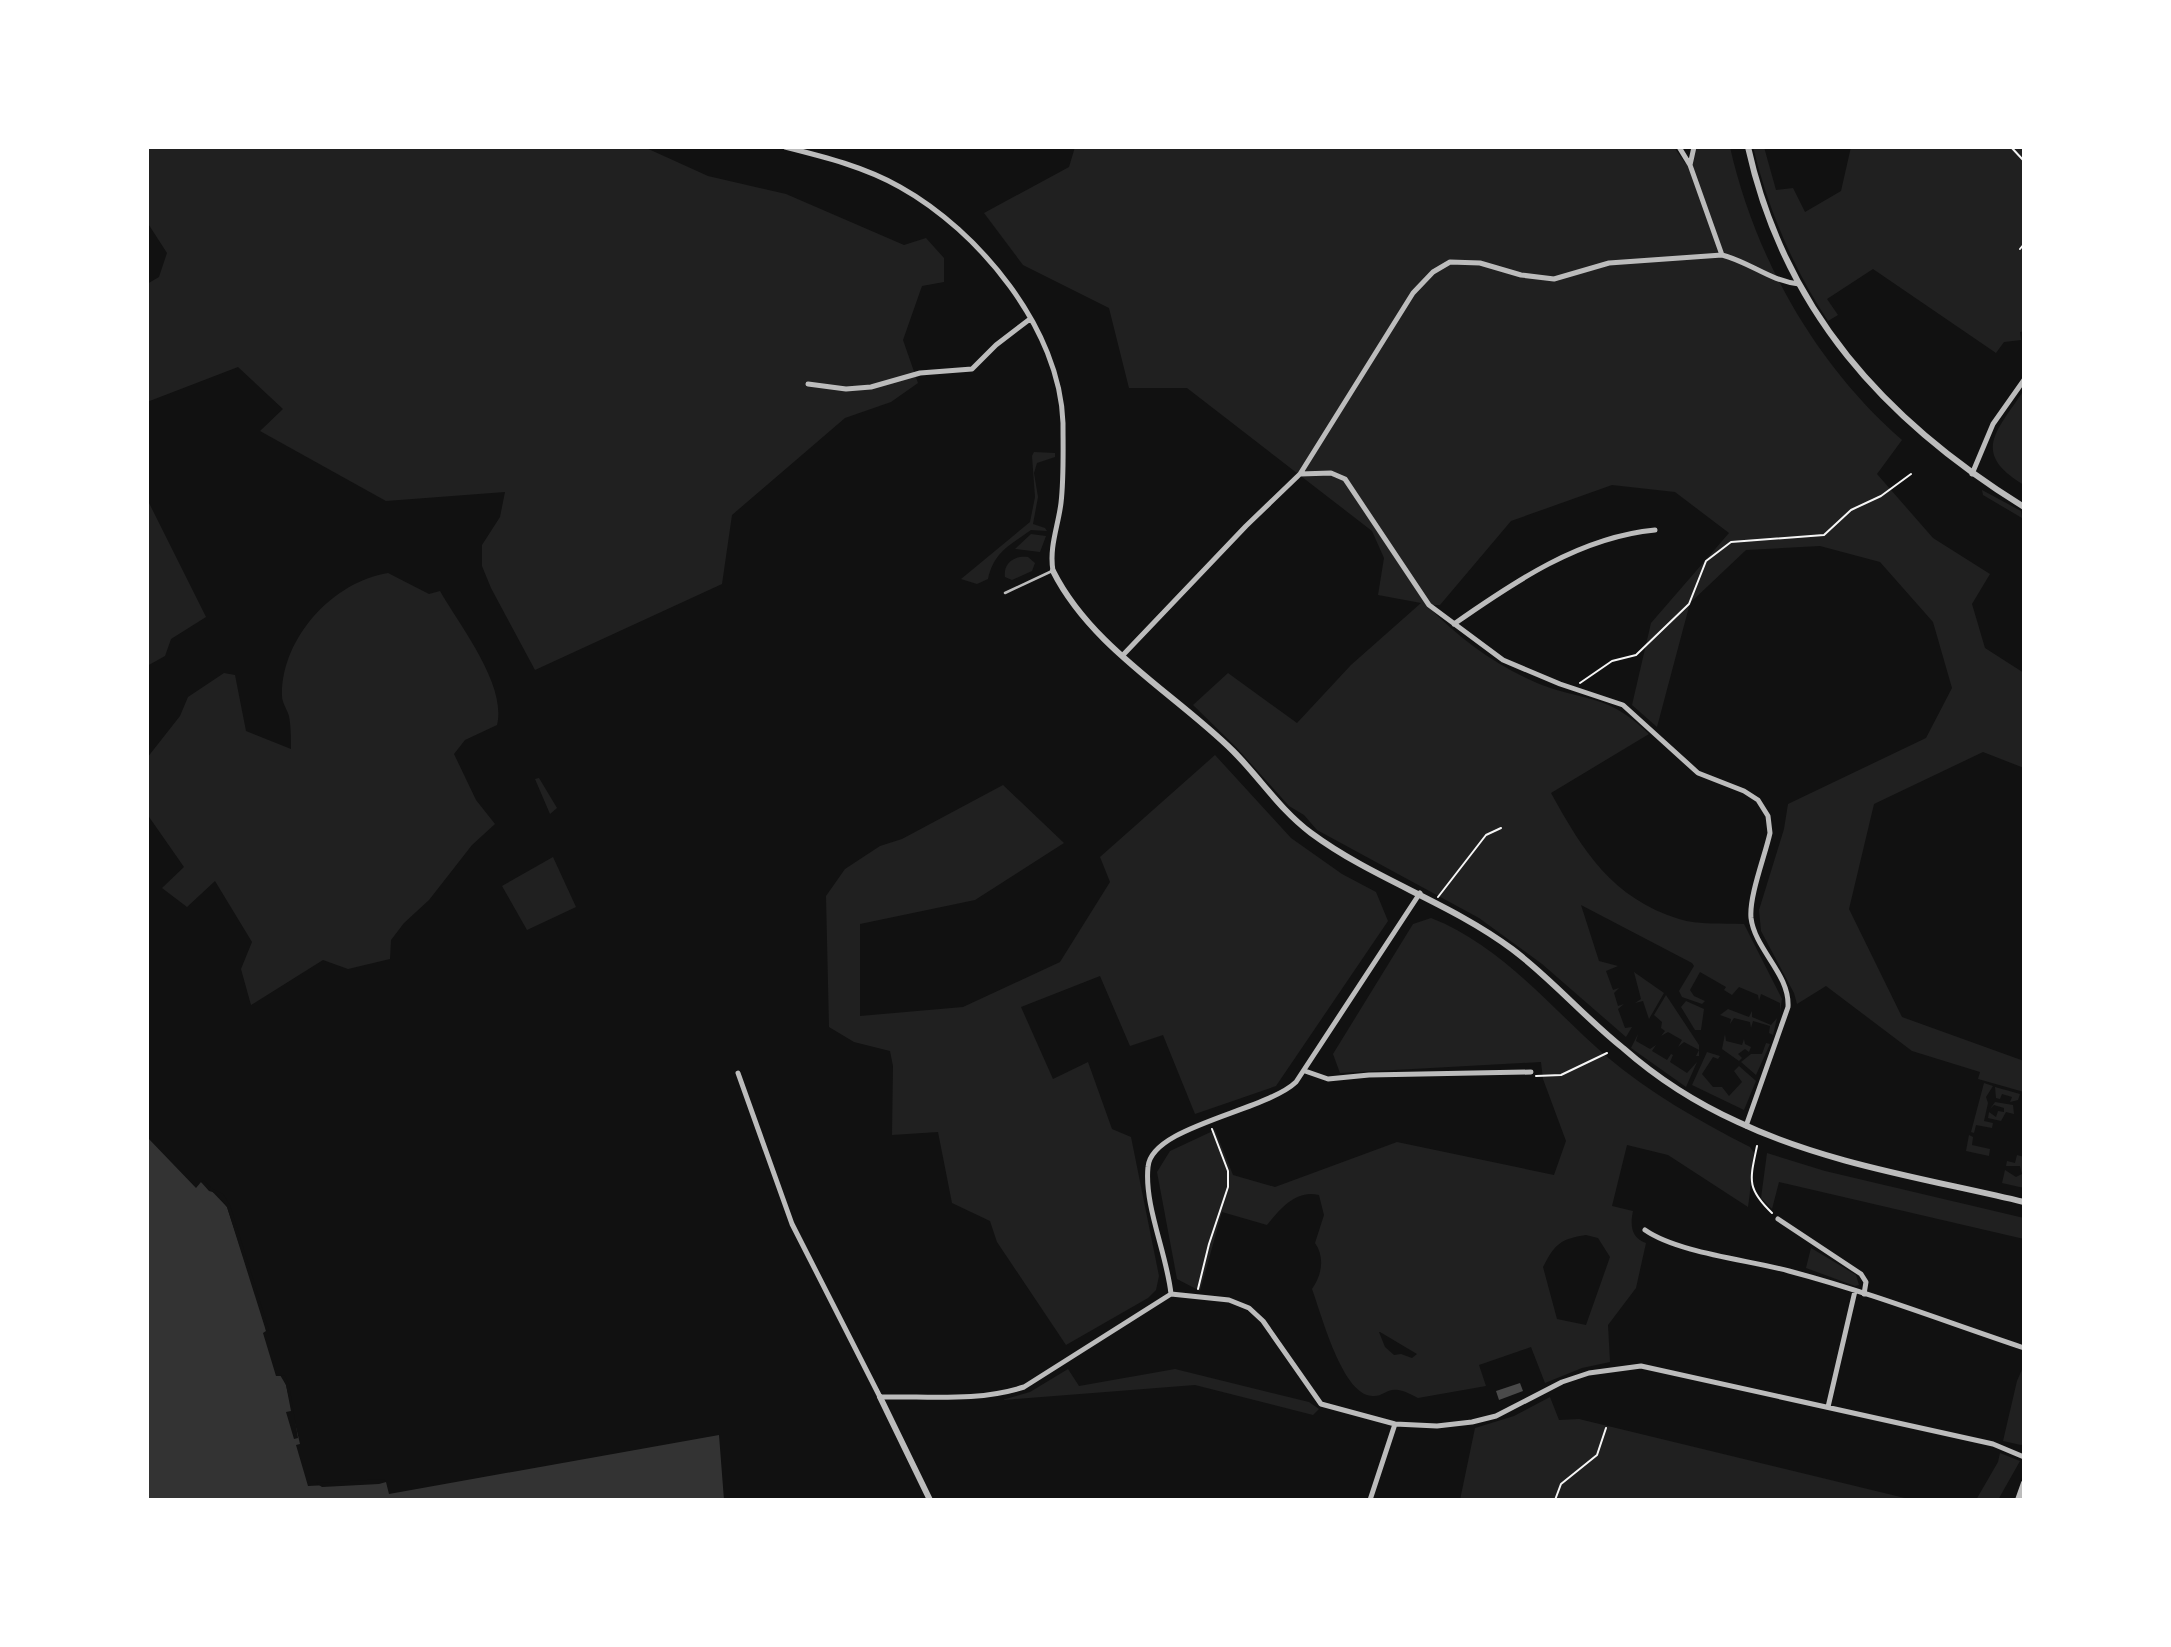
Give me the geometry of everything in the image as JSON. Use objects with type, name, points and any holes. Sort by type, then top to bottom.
[{"type":"street","points":[[785,147],[826,154],[898,186],[946,218],[988,257],[1030,319],[1048,360],[1063,420],[1061,500],[1050,553],[1053,571],[1070,600],[1123,655],[1235,753],[1265,789],[1311,833],[1436,901],[1512,949],[1621,1047],[1667,1082],[1746,1126],[1822,1154],[2024,1202]]},
{"type":"street","points":[[1679,147],[1690,165],[1722,255]]},
{"type":"street","points":[[1690,165],[1694,147]]},
{"type":"street","points":[[1748,147],[1769,222],[1799,284],[1824,327],[1862,377],[1919,433],[1972,475],[2024,506]]},
{"type":"street","points":[[1123,655],[1246,526],[1300,474],[1413,293],[1433,272],[1450,262],[1480,263],[1521,275],[1554,279],[1609,263],[1722,255],[1740,259],[1775,280],[1799,284]]},
{"type":"street","points":[[808,384],[859,388],[920,373],[972,369],[1004,338],[1030,319]]},
{"type":"street","points":[[1972,475],[1993,424],[2024,380]]},
{"type":"street","points":[[1300,474],[1331,473],[1345,479],[1429,604],[1503,660],[1623,705],[1698,773],[1744,791],[1762,806],[1770,824],[1751,920],[1788,1000],[1785,1019],[1746,1126]]},
{"type":"street","points":[[1454,624],[1497,594],[1553,562],[1615,536],[1655,530]]},
{"type":"street","points":[[1171,1294],[1148,1177],[1152,1154],[1168,1139],[1287,1091],[1305,1071],[1420,893]]},
{"type":"street","points":[[1305,1071],[1328,1079],[1369,1075],[1529,1075]]},
{"type":"street","points":[[738,1073],[792,1224],[930,1500]]},
{"type":"street","points":[[1778,1219],[1861,1274],[1866,1282],[1864,1294]]},
{"type":"street","points":[[1646,1230],[1667,1242],[1791,1271],[2024,1348]]},
{"type":"street","points":[[1828,1407],[1855,1291]]},
{"type":"street","points":[[880,1397],[964,1397],[1005,1393],[1024,1387],[1171,1294],[1229,1300],[1249,1308],[1263,1321],[1321,1404],[1395,1424],[1437,1426],[1479,1420],[1524,1404],[1562,1382],[1600,1370],[1628,1366],[1671,1370],[2002,1446],[2024,1457]]},
{"type":"street","points":[[1371,1499],[1395,1424]]},
{"type":"street","points":[[2018,1500],[2024,1483]]},
{"type":"lane","points":[[1005,593],[1031,584],[1053,571]]},
{"type":"path","points":[[2011,147],[2024,160]]},
{"type":"path","points":[[2020,249],[2024,244]]},
{"type":"path","points":[[1575,689],[1586,676],[1612,661],[1636,655],[1689,604],[1706,561],[1731,542],[1824,535],[1851,510],[1881,496],[1911,474]]},
{"type":"path","points":[[1436,901],[1486,835],[1501,828]]},
{"type":"path","points":[[1529,1075],[1561,1075],[1607,1053]]},
{"type":"path","points":[[1198,1292],[1209,1244],[1228,1187],[1228,1171],[1212,1129]]},
{"type":"path","points":[[1757,1146],[1750,1181],[1754,1193],[1778,1219]]},
{"type":"path","points":[[1555,1500],[1561,1484],[1597,1455],[1606,1428]]},
{"type":"shaded area","points":[[147,147],[644,147],[708,176],[786,194],[904,245],[926,238],[944,258],[944,282],[922,286],[903,340],[918,383],[891,402],[845,418],[732,515],[722,584],[535,670],[482,566],[482,545],[500,517],[505,492],[386,501],[260,431],[283,409],[238,367],[147,402],[147,284],[159,277],[167,253],[147,222]]},
{"type":"shaded area","points":[[1075,147],[1674,147],[1685,163],[1694,156],[1696,147],[1730,147],[1755,229],[1793,307],[1842,378],[1902,440],[1877,474],[1933,538],[1990,574],[1972,604],[1985,648],[2024,673],[2024,768],[1983,752],[1874,804],[1849,909],[1902,1017],[2024,1061],[2024,1092],[1978,1079],[1980,1072],[1912,1051],[1826,986],[1797,1004],[1794,993],[1761,931],[1759,910],[1784,829],[1788,804],[1926,738],[1952,688],[1933,622],[1880,562],[1820,546],[1746,550],[1690,603],[1657,727],[1632,705],[1651,623],[1729,533],[1675,492],[1612,485],[1511,521],[1440,605],[1427,605],[1451,629],[1506,668],[1537,683],[1595,700],[1621,711],[1649,734],[1551,793],[1588,853],[1617,885],[1635,899],[1686,921],[1744,924],[1782,999],[1780,1012],[1780,1003],[1761,994],[1759,1001],[1758,995],[1739,987],[1732,995],[1724,990],[1726,987],[1700,972],[1690,990],[1694,996],[1705,1001],[1702,1004],[1682,997],[1679,991],[1694,966],[1692,963],[1581,905],[1599,961],[1618,966],[1606,971],[1613,990],[1619,988],[1614,993],[1618,1006],[1624,1004],[1618,1009],[1625,1028],[1632,1027],[1626,1037],[1542,964],[1479,918],[1317,830],[1304,815],[1289,806],[1236,747],[1193,705],[1228,673],[1297,723],[1351,665],[1421,603],[1378,595],[1384,558],[1372,531],[1187,388],[1129,388],[1109,308],[1023,265],[984,213],[1069,167]]},
{"type":"shaded area","points":[[1753,147],[1764,147],[1776,190],[1793,188],[1805,212],[1841,191],[1851,147],[2024,147],[2024,331],[2020,332],[2021,340],[2004,342],[1996,353],[1873,269],[1827,299],[1838,315],[1828,321],[1783,237],[1766,193]]},
{"type":"shaded area","points":[[2024,390],[2024,485],[2007,473],[1997,462],[1993,452],[1998,430]]},
{"type":"shaded area","points":[[1034,452],[1055,453],[1055,457],[1037,463],[1034,473],[1038,497],[1033,524],[1047,531],[1031,530],[1009,545],[994,562],[988,579],[977,584],[961,579],[1030,522],[1035,497],[1032,456]]},
{"type":"shaded area","points":[[1982,490],[2021,511],[2022,518],[1983,495]]},
{"type":"shaded area","points":[[147,499],[206,617],[171,639],[165,656],[147,666]]},
{"type":"shaded area","points":[[1031,534],[1046,536],[1040,552],[1015,549]]},
{"type":"shaded area","points":[[1028,557],[1035,563],[1032,571],[1012,580],[1005,577],[1006,568],[1011,561]]},
{"type":"shaded area","points":[[388,573],[429,594],[440,591],[489,674],[498,709],[497,725],[465,740],[454,754],[476,800],[495,824],[472,845],[429,900],[404,923],[391,940],[390,959],[348,969],[323,960],[251,1005],[241,969],[252,942],[215,881],[187,907],[162,888],[184,867],[147,814],[147,758],[180,716],[188,697],[224,673],[235,675],[246,731],[291,749],[290,720],[282,696],[290,654],[300,634],[330,601],[348,588]]},
{"type":"shaded area","points":[[1215,755],[1291,838],[1342,874],[1376,892],[1388,921],[1276,1086],[1195,1114],[1163,1035],[1130,1046],[1100,976],[1021,1007],[1053,1079],[1088,1062],[1112,1129],[1131,1137],[1159,1276],[1156,1290],[1148,1298],[1066,1345],[997,1242],[990,1221],[952,1203],[938,1132],[892,1135],[893,1066],[890,1051],[854,1042],[829,1027],[826,896],[845,869],[880,846],[902,839],[1003,785],[1064,843],[975,900],[860,924],[860,1016],[963,1007],[1060,962],[1110,882],[1100,857]]},
{"type":"shaded area","points":[[539,778],[557,808],[550,814],[535,779]]},
{"type":"shaded area","points":[[553,857],[576,907],[527,930],[502,886]]},
{"type":"shaded area","points":[[1431,918],[1480,944],[1524,979],[1606,1056],[1640,1082],[1675,1106],[1750,1147],[1754,1153],[1748,1207],[1668,1155],[1627,1145],[1612,1206],[1633,1211],[1633,1230],[1637,1238],[1646,1243],[1636,1288],[1608,1325],[1610,1362],[1582,1368],[1545,1383],[1531,1347],[1479,1365],[1486,1386],[1418,1398],[1399,1390],[1367,1395],[1357,1389],[1340,1364],[1312,1289],[1321,1266],[1315,1243],[1324,1215],[1319,1195],[1303,1195],[1289,1202],[1267,1225],[1222,1212],[1200,1291],[1177,1279],[1157,1172],[1170,1151],[1215,1130],[1233,1175],[1275,1187],[1397,1142],[1554,1175],[1566,1141],[1543,1079],[1541,1062],[1340,1073],[1333,1054],[1413,924]],"holes":[[[1586,1235],[1598,1238],[1610,1257],[1586,1325],[1557,1319],[1543,1267],[1559,1244],[1570,1238]],[[1380,1332],[1417,1354],[1412,1358],[1401,1354],[1394,1355],[1385,1347]]]},
{"type":"shaded area","points":[[1634,972],[1664,993],[1649,1019],[1643,1001],[1635,1003],[1641,999]]},
{"type":"shaded area","points":[[1666,995],[1699,1045],[1699,1050],[1684,1042],[1678,1047],[1682,1040],[1668,1032],[1661,1036],[1665,1031],[1661,1028],[1662,1022],[1654,1015]]},
{"type":"shaded area","points":[[1686,1001],[1704,1009],[1701,1030],[1695,1030],[1681,1007]]},
{"type":"shaded area","points":[[1728,1009],[1749,1017],[1752,1011],[1752,1017],[1771,1025],[1777,1018],[1773,1035],[1769,1033],[1770,1026],[1753,1021],[1751,1028],[1750,1022],[1734,1018],[1730,1024],[1731,1019],[1720,1015]]},
{"type":"shaded area","points":[[1638,1034],[1636,1041],[1650,1049],[1656,1045],[1652,1051],[1667,1060],[1673,1055],[1670,1062],[1687,1073],[1697,1062],[1686,1087],[1631,1048]]},
{"type":"shaded area","points":[[1725,1034],[1726,1041],[1742,1045],[1744,1039],[1745,1044],[1751,1047],[1749,1052],[1745,1049],[1738,1054],[1742,1058],[1739,1061],[1722,1049]]},
{"type":"shaded area","points":[[1766,1043],[1770,1044],[1756,1075],[1741,1062],[1751,1054],[1762,1054]]},
{"type":"shaded area","points":[[1707,1052],[1720,1056],[1718,1059],[1713,1057],[1702,1074],[1713,1087],[1722,1087],[1729,1096],[1742,1082],[1734,1071],[1739,1066],[1756,1081],[1744,1110],[1692,1085]]},
{"type":"shaded area","points":[[1984,1083],[1993,1086],[1986,1097],[1988,1103],[1984,1121],[1993,1123],[1992,1128],[1976,1125],[1974,1133],[1971,1132]]},
{"type":"shaded area","points":[[1995,1087],[2020,1094],[2018,1100],[2010,1102],[2012,1097],[2002,1094],[2000,1099],[1996,1098]]},
{"type":"shaded area","points":[[1995,1102],[2013,1105],[2014,1114],[2006,1112],[2001,1121],[1988,1118],[1989,1112],[1996,1117],[1998,1111],[2004,1112],[2004,1108],[1994,1105],[1990,1109]]},
{"type":"shaded area","points":[[1969,1135],[1973,1137],[1972,1145],[1990,1149],[1989,1156],[1966,1151]]},
{"type":"shaded area","points":[[147,1137],[196,1188],[201,1182],[205,1184],[227,1207],[265,1323],[266,1331],[263,1333],[276,1376],[282,1376],[286,1385],[300,1444],[296,1445],[308,1486],[386,1482],[389,1494],[719,1435],[724,1500],[147,1500]]},
{"type":"shaded area","points":[[1767,1153],[1825,1171],[2024,1218],[2024,1239],[1779,1182],[1772,1209],[1761,1198]]},
{"type":"shaded area","points":[[2017,1155],[2024,1157],[2024,1188],[2002,1183],[2005,1170],[2016,1177],[2022,1174],[2020,1166],[2006,1166],[2007,1161],[2015,1163]]},
{"type":"shaded area","points":[[1811,1248],[1856,1275],[1859,1285],[1855,1286],[1806,1268]]},
{"type":"shaded area","points":[[2024,1365],[2024,1444],[2021,1445],[2003,1441],[2017,1381]]},
{"type":"shaded area","points":[[1068,1369],[1079,1386],[1175,1369],[1309,1402],[1319,1409],[1313,1415],[1195,1385],[1002,1400],[1030,1392]]},
{"type":"shaded area","points":[[1550,1397],[1559,1420],[1579,1419],[1913,1500],[1460,1500],[1475,1428],[1514,1416]]},
{"type":"shaded area","points":[[2000,1453],[2020,1461],[1998,1500],[1976,1500],[1998,1462]]},
{"type":"pier","points":[[204,1180],[211,1188],[223,1194],[230,1205],[269,1330],[266,1331],[227,1207],[216,1193],[209,1191],[201,1182]]},
{"type":"pier","points":[[280,1375],[285,1376],[289,1384],[298,1438],[294,1439],[286,1412],[291,1411],[286,1385]]},
{"type":"pier","points":[[384,1479],[386,1482],[379,1484],[322,1487],[316,1483]]},
{"type":"building","points":[[1520,1383],[1523,1391],[1499,1400],[1496,1391]]}]
